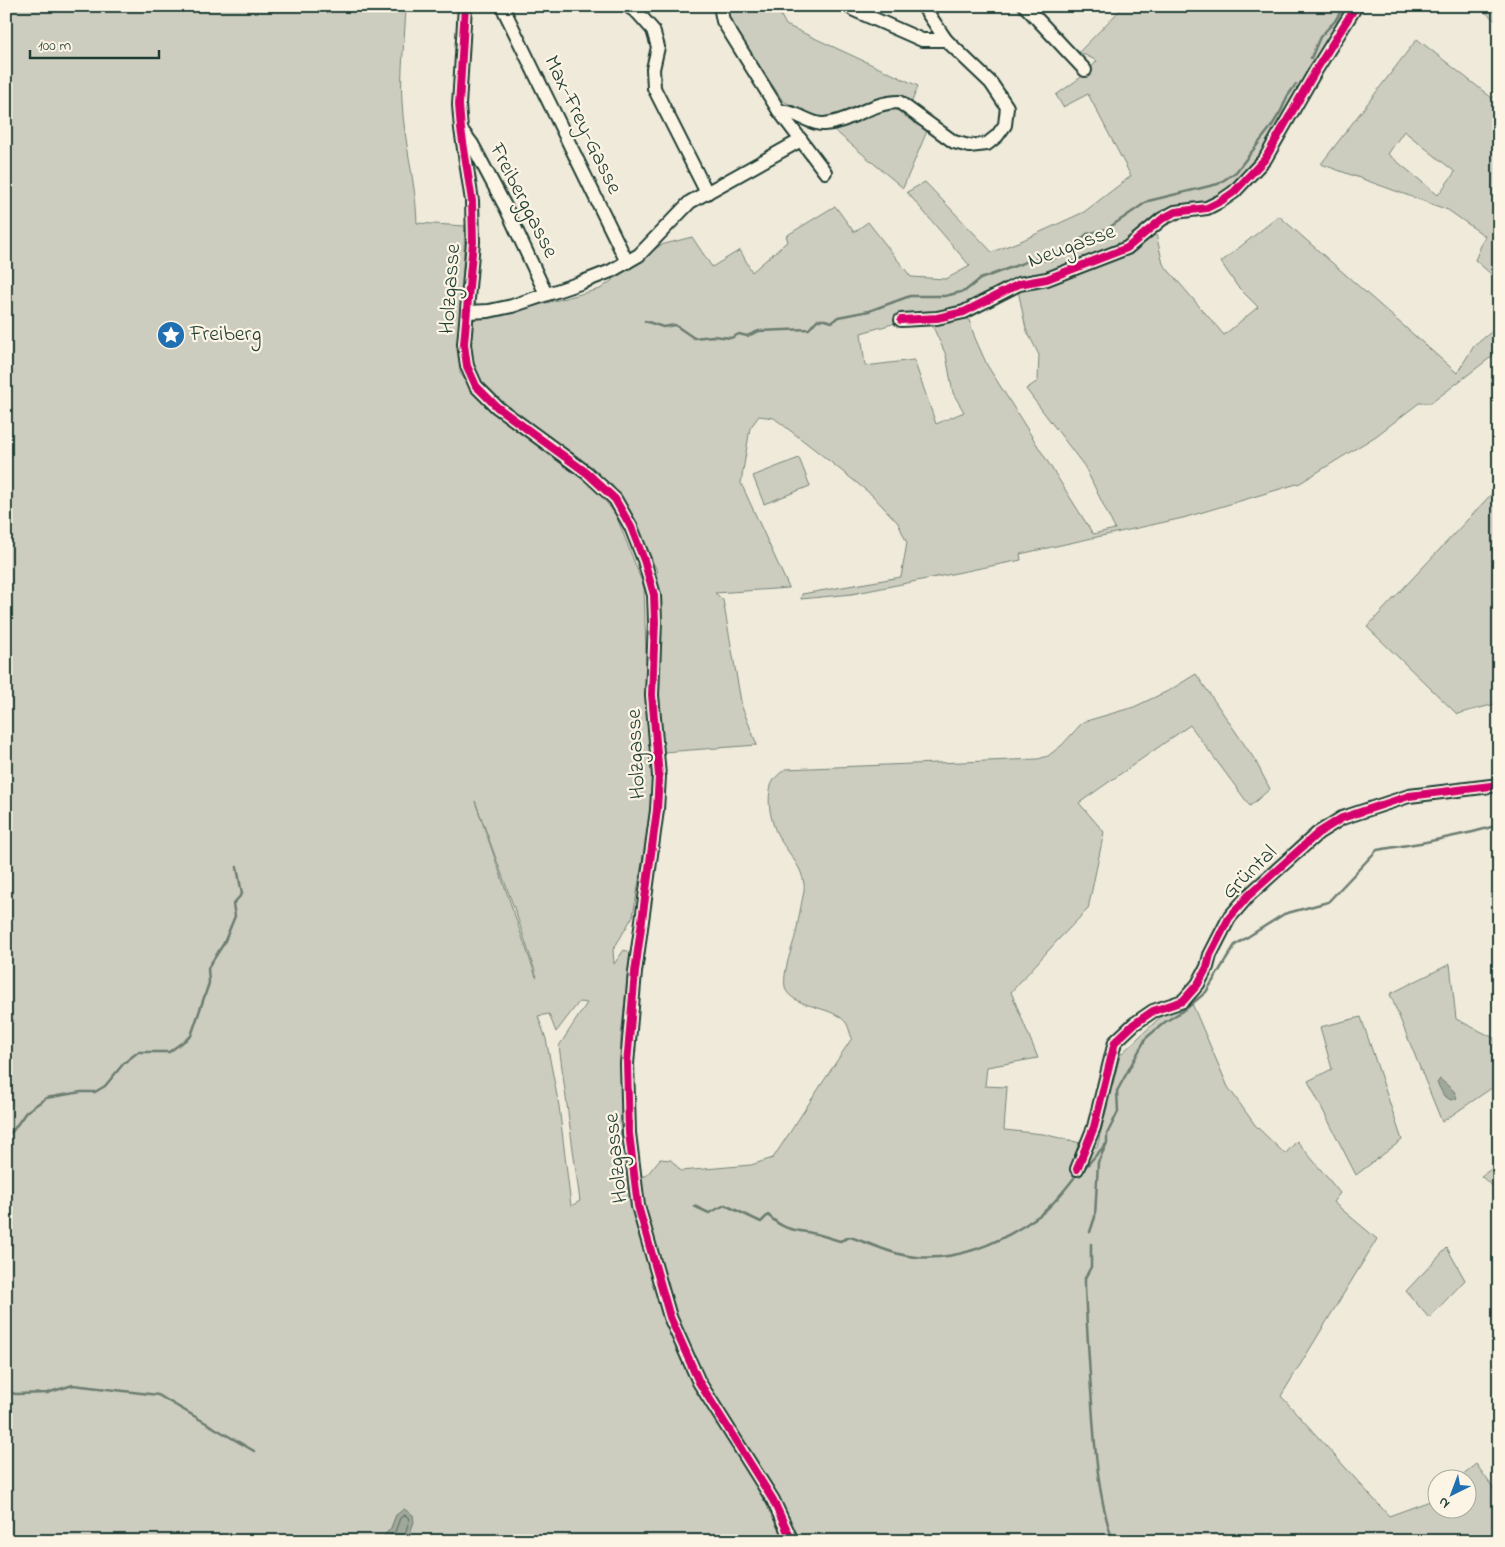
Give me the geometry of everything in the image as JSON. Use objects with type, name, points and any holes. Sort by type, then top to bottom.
[{"type":"street","name":"Holzgasse","points":[[464,6],[459,105],[461,128],[472,188],[473,242],[467,312],[465,356],[467,366],[476,386],[497,407],[587,473],[615,499],[631,527],[654,595],[652,715],[659,776],[657,810],[634,981],[627,1064],[629,1133],[638,1206],[670,1317],[699,1382],[773,1500],[792,1541]]},
{"type":"street","name":"Max-Frey-Gasse","points":[[502,6],[627,262]]},
{"type":"street","points":[[628,6],[638,13],[653,30],[658,47],[653,69],[654,88],[707,193]]},
{"type":"street","points":[[720,6],[723,20],[779,111],[826,172]]},
{"type":"street","points":[[849,6],[854,10],[922,40],[946,40]]},
{"type":"street","points":[[779,111],[793,113],[821,125],[841,122],[870,107],[889,102],[899,102],[954,142],[969,146],[987,144],[997,136],[1005,125],[1008,106],[991,83],[946,40],[922,6]]},
{"type":"street","points":[[1025,6],[1085,70]]},
{"type":"street","name":"Neugasse","points":[[901,320],[937,318],[964,312],[1019,284],[1046,278],[1127,248],[1162,218],[1175,212],[1207,208],[1221,201],[1234,192],[1265,159],[1316,70],[1356,6]]},
{"type":"street","name":"Freiberggasse","points":[[461,128],[472,144],[506,208],[546,294]]},
{"type":"street","points":[[467,312],[501,309],[611,271],[648,247],[685,206],[801,140]]},
{"type":"street","points":[[472,188],[490,180]]},
{"type":"street","name":"Grüntal","points":[[1077,1169],[1094,1127],[1115,1042],[1134,1024],[1153,1011],[1184,1001],[1198,984],[1229,918],[1248,896],[1304,853],[1318,832],[1342,818],[1409,796],[1499,785]]},
{"type":"shaded area","points":[[6,6],[406,6],[402,102],[415,193],[417,223],[465,226],[460,373],[482,402],[510,426],[597,490],[616,515],[644,587],[653,797],[633,916],[613,950],[614,964],[624,950],[630,952],[621,1038],[621,1177],[646,1176],[660,1159],[671,1160],[681,1171],[751,1165],[773,1158],[852,1038],[847,1024],[841,1018],[826,1010],[800,1002],[787,992],[785,987],[786,971],[796,933],[804,887],[801,872],[781,841],[771,815],[769,800],[771,786],[785,769],[1038,759],[1048,756],[1062,745],[1083,722],[1134,707],[1170,690],[1196,674],[1255,760],[1270,789],[1250,806],[1190,725],[1079,803],[1104,832],[1088,909],[1011,992],[1038,1058],[987,1067],[985,1086],[1007,1087],[1004,1130],[1043,1134],[1097,1147],[1120,1055],[1187,992],[1228,1087],[1255,1125],[1285,1154],[1297,1141],[1340,1193],[1333,1202],[1377,1239],[1281,1396],[1389,1516],[1428,1502],[1428,1520],[1478,1520],[1478,1470],[1468,1470],[1476,1464],[1499,1496],[1499,1539],[1497,1541],[407,1541],[410,1533],[396,1515],[391,1528],[379,1541],[6,1541]],"holes":[[[475,801],[516,913],[537,977]],[[579,1002],[587,1003],[559,1046],[580,1201],[571,1206],[559,1106],[546,1039],[538,1016],[549,1014],[556,1032]]]},
{"type":"shaded area","points":[[737,6],[776,6],[786,25],[918,86],[911,104],[910,119],[927,131],[903,188],[821,119],[783,101],[729,20],[727,11]]},
{"type":"shaded area","points":[[1124,6],[1360,6],[1266,160],[1228,199],[1155,230],[1163,264],[1224,335],[1258,307],[1237,286],[1221,262],[1279,216],[1457,373],[1474,346],[1496,328],[1499,317],[1499,351],[1431,403],[1419,403],[1376,436],[1300,483],[1183,518],[1020,554],[1021,560],[852,594],[801,599],[802,594],[901,577],[907,543],[898,523],[872,495],[774,418],[759,416],[750,428],[741,483],[789,588],[715,593],[723,600],[742,707],[757,745],[664,752],[658,726],[652,572],[658,572],[613,486],[581,459],[503,405],[479,383],[471,365],[468,348],[470,320],[496,316],[600,289],[661,245],[692,237],[712,267],[740,250],[752,272],[788,241],[786,236],[835,206],[854,232],[868,222],[911,277],[946,279],[970,266],[907,192],[925,182],[992,252],[1084,212],[1131,176],[1088,94],[1063,107],[1056,95],[1084,75],[1097,61],[1079,52]],"holes":[[[1018,290],[1026,329],[1039,355],[1038,381],[1026,389],[1085,467],[1115,529],[1093,534],[987,365],[975,338],[968,317]],[[927,314],[946,355],[953,393],[964,412],[936,424],[914,360],[865,366],[861,333]]]},
{"type":"shaded area","points":[[1478,6],[1499,6],[1499,24]]},
{"type":"shaded area","points":[[1417,39],[1492,98],[1499,91],[1499,281],[1475,260],[1485,236],[1448,210],[1321,164]],"holes":[[[1404,131],[1455,172],[1438,195],[1388,154]]]},
{"type":"shaded area","points":[[799,458],[810,486],[764,504],[753,476]]},
{"type":"shaded area","points":[[1499,486],[1499,703],[1457,714],[1367,627]]},
{"type":"shaded area","points":[[1450,964],[1456,1019],[1494,1038],[1499,1059],[1499,1083],[1442,1122],[1390,994]]},
{"type":"shaded area","points":[[1361,1017],[1402,1140],[1356,1175],[1308,1081],[1332,1069],[1320,1027]]},
{"type":"shaded area","points":[[1499,1164],[1499,1192],[1481,1176]]},
{"type":"shaded area","points":[[1447,1248],[1465,1280],[1429,1318],[1406,1291]]},
{"type":"water","points":[[1440,1079],[1454,1091],[1457,1098],[1451,1100],[1444,1096],[1437,1083]]},
{"type":"water","points":[[404,1509],[413,1515],[414,1522],[407,1541],[379,1541],[391,1528],[396,1515]]},
{"type":"waterway","points":[[1311,58],[1320,37],[1335,21],[1344,6]]},
{"type":"waterway","points":[[645,321],[663,327],[675,325],[694,338],[713,336],[731,338],[739,334],[747,336],[759,331],[809,329],[817,320],[832,322],[838,317],[869,311],[910,296],[945,296],[965,291],[980,279],[1031,260],[1052,260],[1074,246],[1087,234],[1107,229],[1148,201],[1218,184],[1236,172],[1271,127],[1296,84]]},
{"type":"waterway","points":[[1090,1232],[1095,1217],[1098,1162],[1107,1143],[1107,1134],[1118,1112],[1117,1091],[1146,1038],[1206,992],[1235,945],[1284,914],[1328,902],[1377,850],[1426,842],[1499,825]]},
{"type":"waterway","points":[[6,1135],[12,1132],[26,1112],[46,1098],[81,1092],[95,1092],[105,1086],[124,1063],[138,1052],[169,1052],[191,1036],[209,983],[208,968],[224,943],[235,916],[233,904],[242,894],[237,867]]},
{"type":"waterway","points":[[1082,1171],[1106,1144]]},
{"type":"waterway","points":[[694,1206],[709,1213],[725,1205],[761,1222],[768,1215],[774,1221],[792,1230],[840,1241],[850,1237],[899,1254],[916,1257],[949,1256],[981,1247],[1012,1233],[1045,1211],[1074,1178]]},
{"type":"waterway","points":[[1091,1244],[1091,1267],[1085,1278],[1085,1288],[1093,1421],[1101,1490],[1113,1541]]},
{"type":"waterway","points":[[6,1392],[16,1394],[47,1393],[73,1385],[158,1395],[254,1451]]},
{"type":"cycle path","points":[[465,6],[459,105],[472,201],[473,242],[464,344],[467,366],[476,386],[497,407],[587,473],[615,499],[631,527],[644,560],[654,595],[655,622],[652,695],[659,776],[657,810],[635,972],[627,1064],[629,1133],[638,1206],[670,1317],[699,1382],[773,1500],[792,1541]]},
{"type":"cycle path","points":[[901,320],[937,318],[964,312],[1019,284],[1047,279],[1127,248],[1162,219],[1175,212],[1207,208],[1221,201],[1234,192],[1265,159],[1316,70],[1356,6]]},
{"type":"cycle path","points":[[1077,1169],[1094,1127],[1115,1042],[1134,1024],[1153,1011],[1183,1001],[1198,984],[1229,918],[1248,896],[1318,833],[1342,818],[1409,796],[1499,785]]},
{"type":"place","name":"Freiberg","points":[[171,335]]}]
